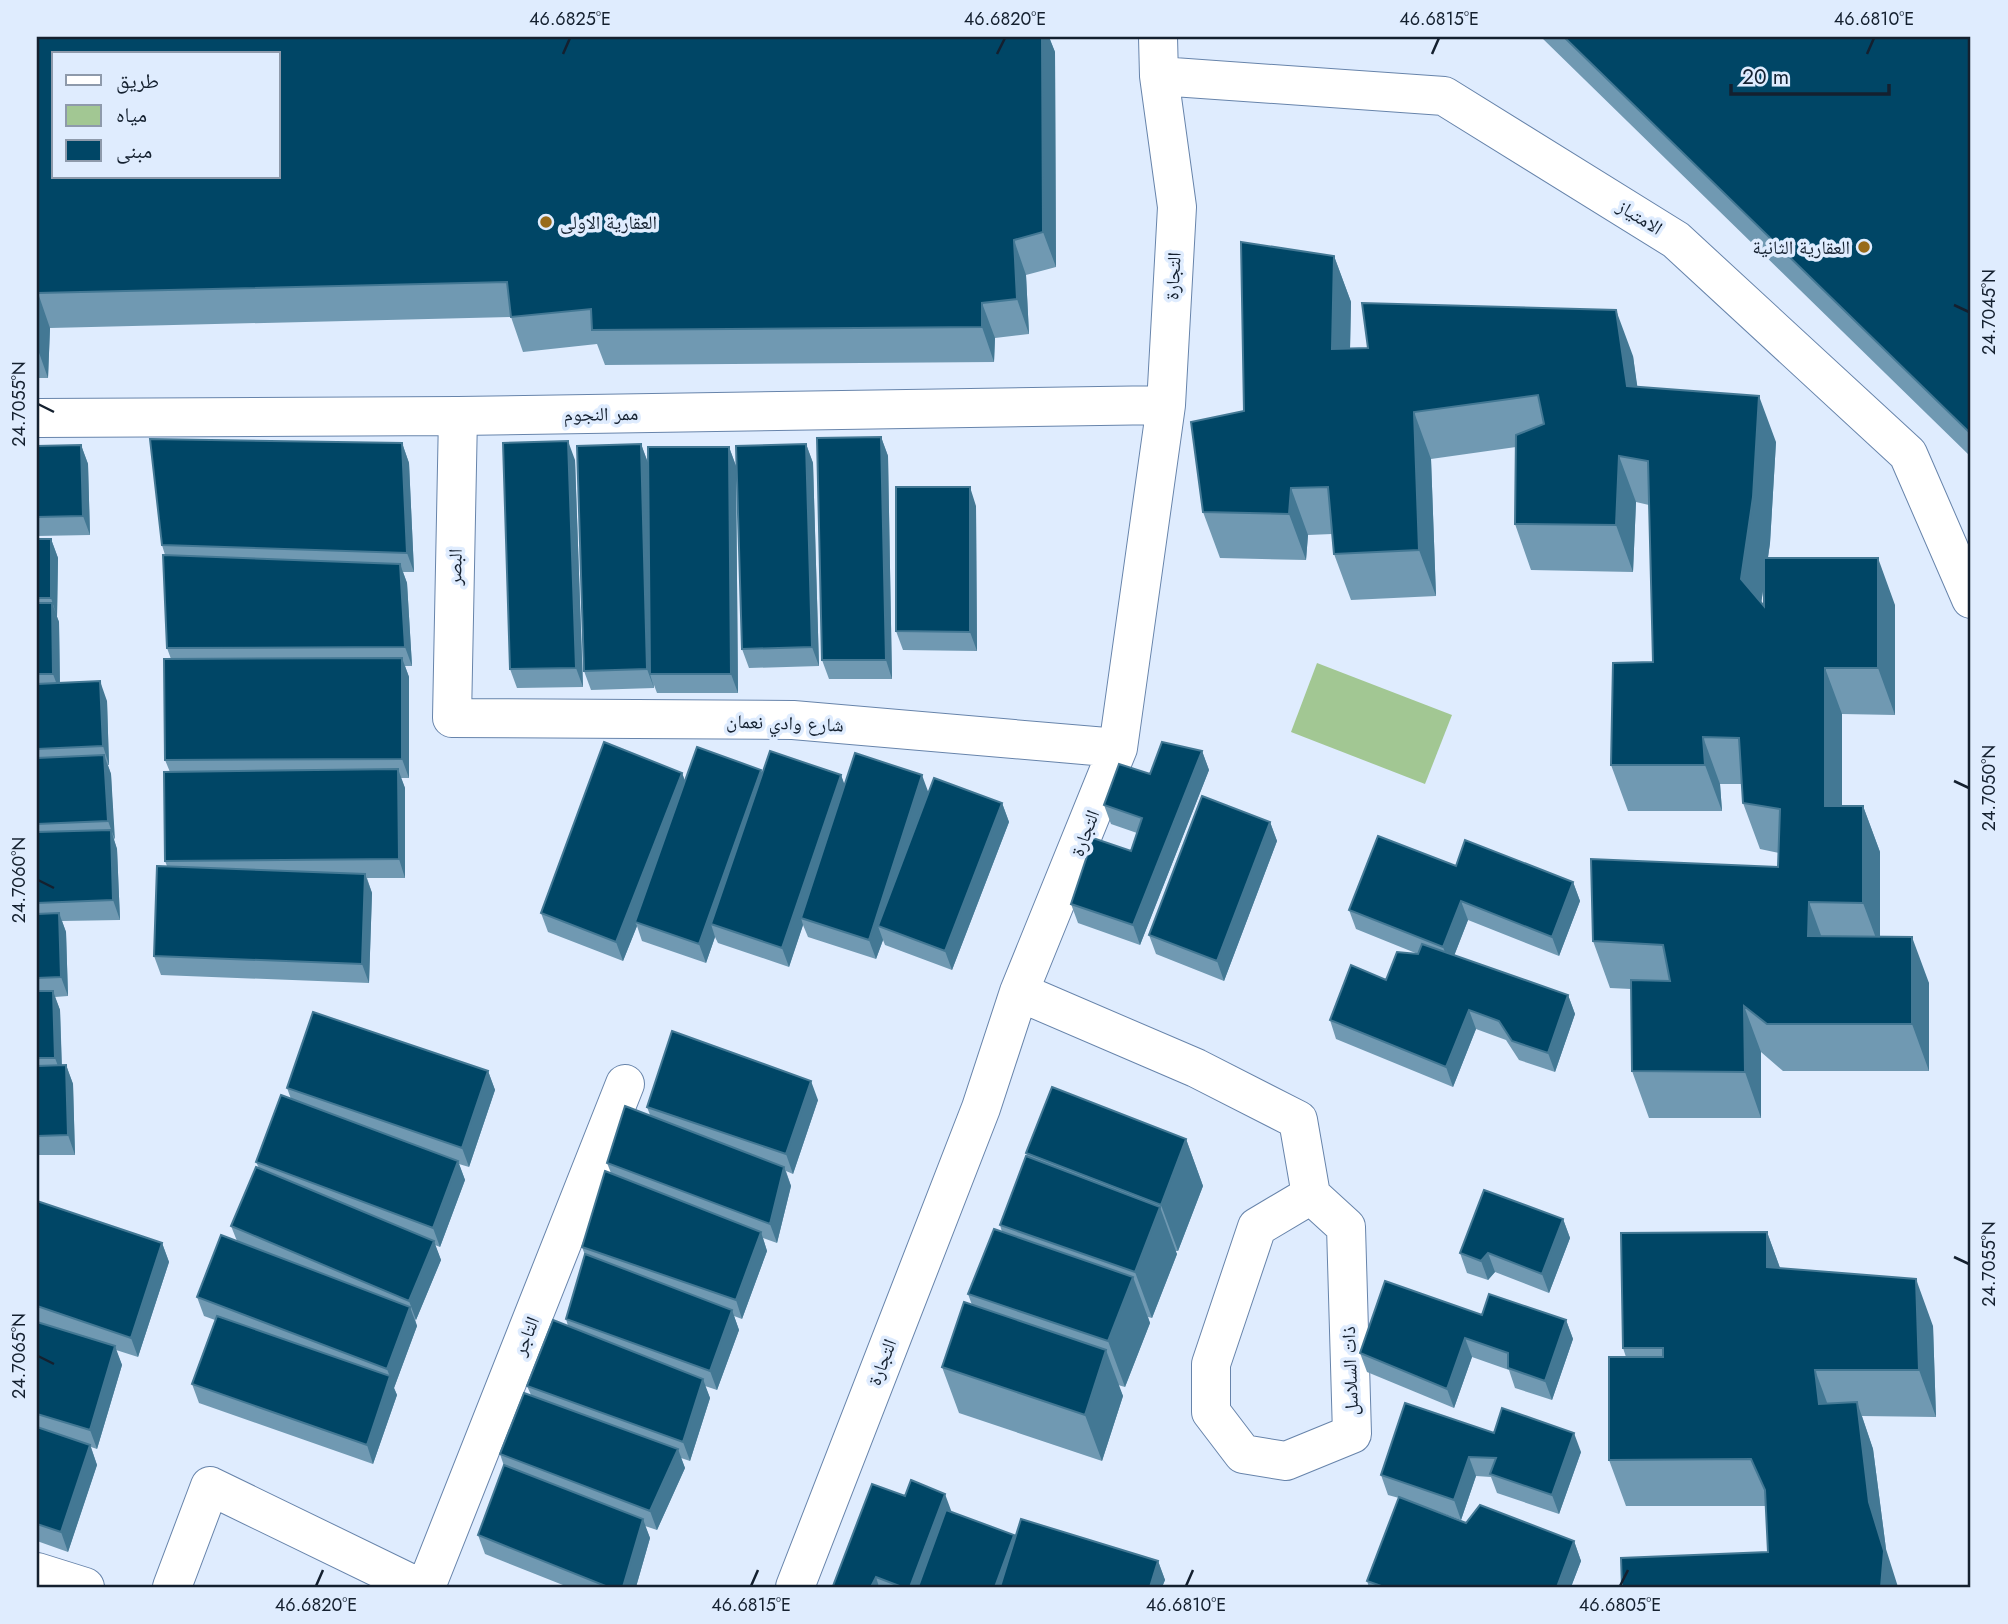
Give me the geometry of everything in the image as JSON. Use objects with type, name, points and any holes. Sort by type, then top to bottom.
[{"type":"street","name":"التجارة","points":[[795,1587],[981,1108],[1019,992],[1118,748],[1166,405],[1177,207],[1159,76],[1157,37]]},
{"type":"street","name":"الامتياز","points":[[1159,76],[1444,96],[1676,240],[1908,454],[1971,599]]},
{"type":"street","name":"ممر النجوم","points":[[37,418],[458,416],[1166,405]]},
{"type":"street","name":"البصر","points":[[452,718],[458,416]]},
{"type":"street","name":"شارع وادي نعمان","points":[[452,718],[793,720],[1118,748]]},
{"type":"street","points":[[1019,992],[1196,1068],[1298,1119],[1311,1195]]},
{"type":"street","name":"التاجر","points":[[426,1587],[625,1084]]},
{"type":"street","name":"ذات السلاسل","points":[[1311,1195],[1346,1227],[1352,1434],[1286,1461],[1243,1454],[1211,1412],[1211,1364],[1256,1227],[1311,1195]]},
{"type":"street","points":[[172,1587],[210,1486],[418,1587]]},
{"type":"street","points":[[37,1572],[85,1587]]},
{"type":"water","points":[[1317,663],[1452,715],[1425,784],[1291,732]]},
{"type":"building","name":"العقارية الاولى","points":[[37,37],[1042,37],[1043,232],[1014,240],[1017,299],[982,303],[982,327],[592,330],[591,309],[511,317],[507,282],[38,293],[37,310]]},
{"type":"building","name":"العقارية الثانية","points":[[1564,37],[1971,37],[1971,434]]},
{"type":"building","points":[[1241,242],[1334,256],[1332,349],[1368,348],[1362,303],[1616,310],[1627,386],[1759,396],[1753,497],[1741,579],[1764,606],[1764,558],[1878,558],[1878,668],[1825,668],[1825,806],[1863,806],[1863,903],[1809,902],[1808,936],[1912,937],[1912,1024],[1767,1024],[1744,1006],[1745,1072],[1632,1071],[1631,980],[1670,981],[1663,945],[1593,941],[1591,859],[1778,867],[1780,809],[1743,803],[1739,738],[1703,737],[1705,765],[1611,765],[1613,663],[1653,662],[1648,461],[1619,456],[1616,525],[1515,524],[1516,435],[1544,424],[1538,395],[1414,412],[1419,550],[1334,554],[1328,487],[1291,488],[1289,514],[1203,512],[1191,422],[1244,411]]},
{"type":"building","points":[[881,437],[886,660],[822,660],[817,438]]},
{"type":"building","points":[[150,439],[402,443],[407,553],[162,545]]},
{"type":"building","points":[[568,441],[576,668],[510,669],[503,443]]},
{"type":"building","points":[[641,444],[647,669],[584,671],[577,446]]},
{"type":"building","points":[[806,444],[812,647],[742,649],[736,446]]},
{"type":"building","points":[[81,445],[83,516],[37,517],[37,446]]},
{"type":"building","points":[[648,447],[729,447],[731,674],[650,674]]},
{"type":"building","points":[[896,487],[970,487],[970,632],[896,631]]},
{"type":"building","points":[[37,539],[51,539],[51,598],[37,598]]},
{"type":"building","points":[[163,555],[400,564],[405,647],[167,648]]},
{"type":"building","points":[[37,603],[52,603],[53,674],[37,674]]},
{"type":"building","points":[[402,658],[402,759],[165,760],[164,659]]},
{"type":"building","points":[[100,681],[103,746],[37,749],[37,684]]},
{"type":"building","points":[[604,742],[682,773],[616,942],[541,913]]},
{"type":"building","points":[[1162,742],[1202,751],[1133,925],[1071,904],[1093,838],[1131,851],[1142,818],[1104,805],[1119,764],[1150,774]]},
{"type":"building","points":[[697,747],[761,770],[699,944],[635,922]]},
{"type":"building","points":[[770,751],[841,775],[782,948],[711,924]]},
{"type":"building","points":[[855,753],[922,775],[869,940],[801,918]]},
{"type":"building","points":[[104,755],[108,821],[37,824],[37,758]]},
{"type":"building","points":[[398,769],[399,859],[165,861],[164,772]]},
{"type":"building","points":[[934,778],[1002,803],[945,951],[878,926]]},
{"type":"building","points":[[1202,796],[1270,822],[1217,961],[1149,935]]},
{"type":"building","points":[[111,830],[113,900],[37,903],[37,832]]},
{"type":"building","points":[[1378,836],[1456,866],[1465,840],[1573,882],[1552,937],[1461,901],[1443,947],[1349,910]]},
{"type":"building","points":[[157,866],[365,874],[362,964],[154,956]]},
{"type":"building","points":[[59,913],[61,977],[37,978],[37,914]]},
{"type":"building","points":[[1422,944],[1568,995],[1548,1053],[1512,1041],[1499,1021],[1469,1010],[1446,1067],[1330,1020],[1351,965],[1386,980],[1397,952],[1418,954]]},
{"type":"building","points":[[37,991],[53,991],[55,1058],[37,1058]]},
{"type":"building","points":[[313,1012],[488,1071],[462,1148],[287,1088]]},
{"type":"building","points":[[672,1031],[811,1081],[786,1154],[647,1107]]},
{"type":"building","points":[[66,1065],[68,1135],[37,1136],[37,1066]]},
{"type":"building","points":[[1052,1087],[1186,1139],[1161,1205],[1026,1153]]},
{"type":"building","points":[[281,1095],[458,1161],[433,1228],[256,1162]]},
{"type":"building","points":[[625,1106],[784,1167],[770,1224],[607,1163]]},
{"type":"building","points":[[1026,1156],[1160,1207],[1135,1272],[1000,1225]]},
{"type":"building","points":[[256,1167],[434,1241],[409,1301],[231,1226]]},
{"type":"building","points":[[605,1171],[761,1232],[736,1300],[582,1247]]},
{"type":"building","points":[[1484,1190],[1563,1219],[1542,1274],[1488,1253],[1481,1261],[1460,1253]]},
{"type":"building","points":[[37,1201],[162,1243],[131,1338],[37,1306]]},
{"type":"building","points":[[994,1229],[1133,1277],[1108,1341],[968,1294]]},
{"type":"building","points":[[1767,1232],[1767,1267],[1916,1279],[1919,1370],[1815,1370],[1819,1404],[1857,1402],[1869,1502],[1884,1551],[1881,1587],[1622,1587],[1621,1558],[1768,1552],[1765,1490],[1751,1459],[1609,1460],[1609,1357],[1663,1357],[1663,1348],[1623,1348],[1621,1233]]},
{"type":"building","points":[[221,1235],[410,1307],[387,1369],[197,1297]]},
{"type":"building","points":[[585,1254],[732,1310],[710,1371],[566,1319]]},
{"type":"building","points":[[1385,1281],[1482,1315],[1489,1294],[1566,1320],[1545,1381],[1508,1368],[1508,1353],[1465,1338],[1447,1389],[1360,1353]]},
{"type":"building","points":[[964,1302],[1106,1350],[1085,1415],[942,1367]]},
{"type":"building","points":[[217,1316],[390,1376],[367,1445],[192,1384]]},
{"type":"building","points":[[553,1320],[703,1379],[683,1442],[527,1386]]},
{"type":"building","points":[[37,1322],[115,1346],[90,1430],[37,1414]]},
{"type":"building","points":[[524,1393],[678,1449],[650,1511],[500,1454]]},
{"type":"building","points":[[1405,1403],[1494,1433],[1502,1408],[1574,1433],[1552,1495],[1490,1474],[1496,1458],[1469,1457],[1454,1500],[1381,1475]]},
{"type":"building","points":[[37,1427],[90,1445],[61,1532],[37,1524]]},
{"type":"building","points":[[504,1465],[643,1519],[623,1587],[608,1587],[478,1535]]},
{"type":"building","points":[[911,1480],[945,1494],[910,1587],[902,1587],[876,1577],[871,1587],[833,1586],[872,1484],[905,1496]]},
{"type":"building","points":[[1399,1497],[1466,1523],[1480,1505],[1574,1541],[1557,1587],[1384,1587],[1367,1581]]},
{"type":"building","points":[[946,1510],[1014,1535],[995,1587],[918,1587]]},
{"type":"building","points":[[1021,1519],[1158,1561],[1150,1587],[1000,1587]]},
{"type":"place","name":"العقارية الاولى","points":[[546,222]]},
{"type":"place","name":"العقارية الثانية","points":[[1864,247]]}]
